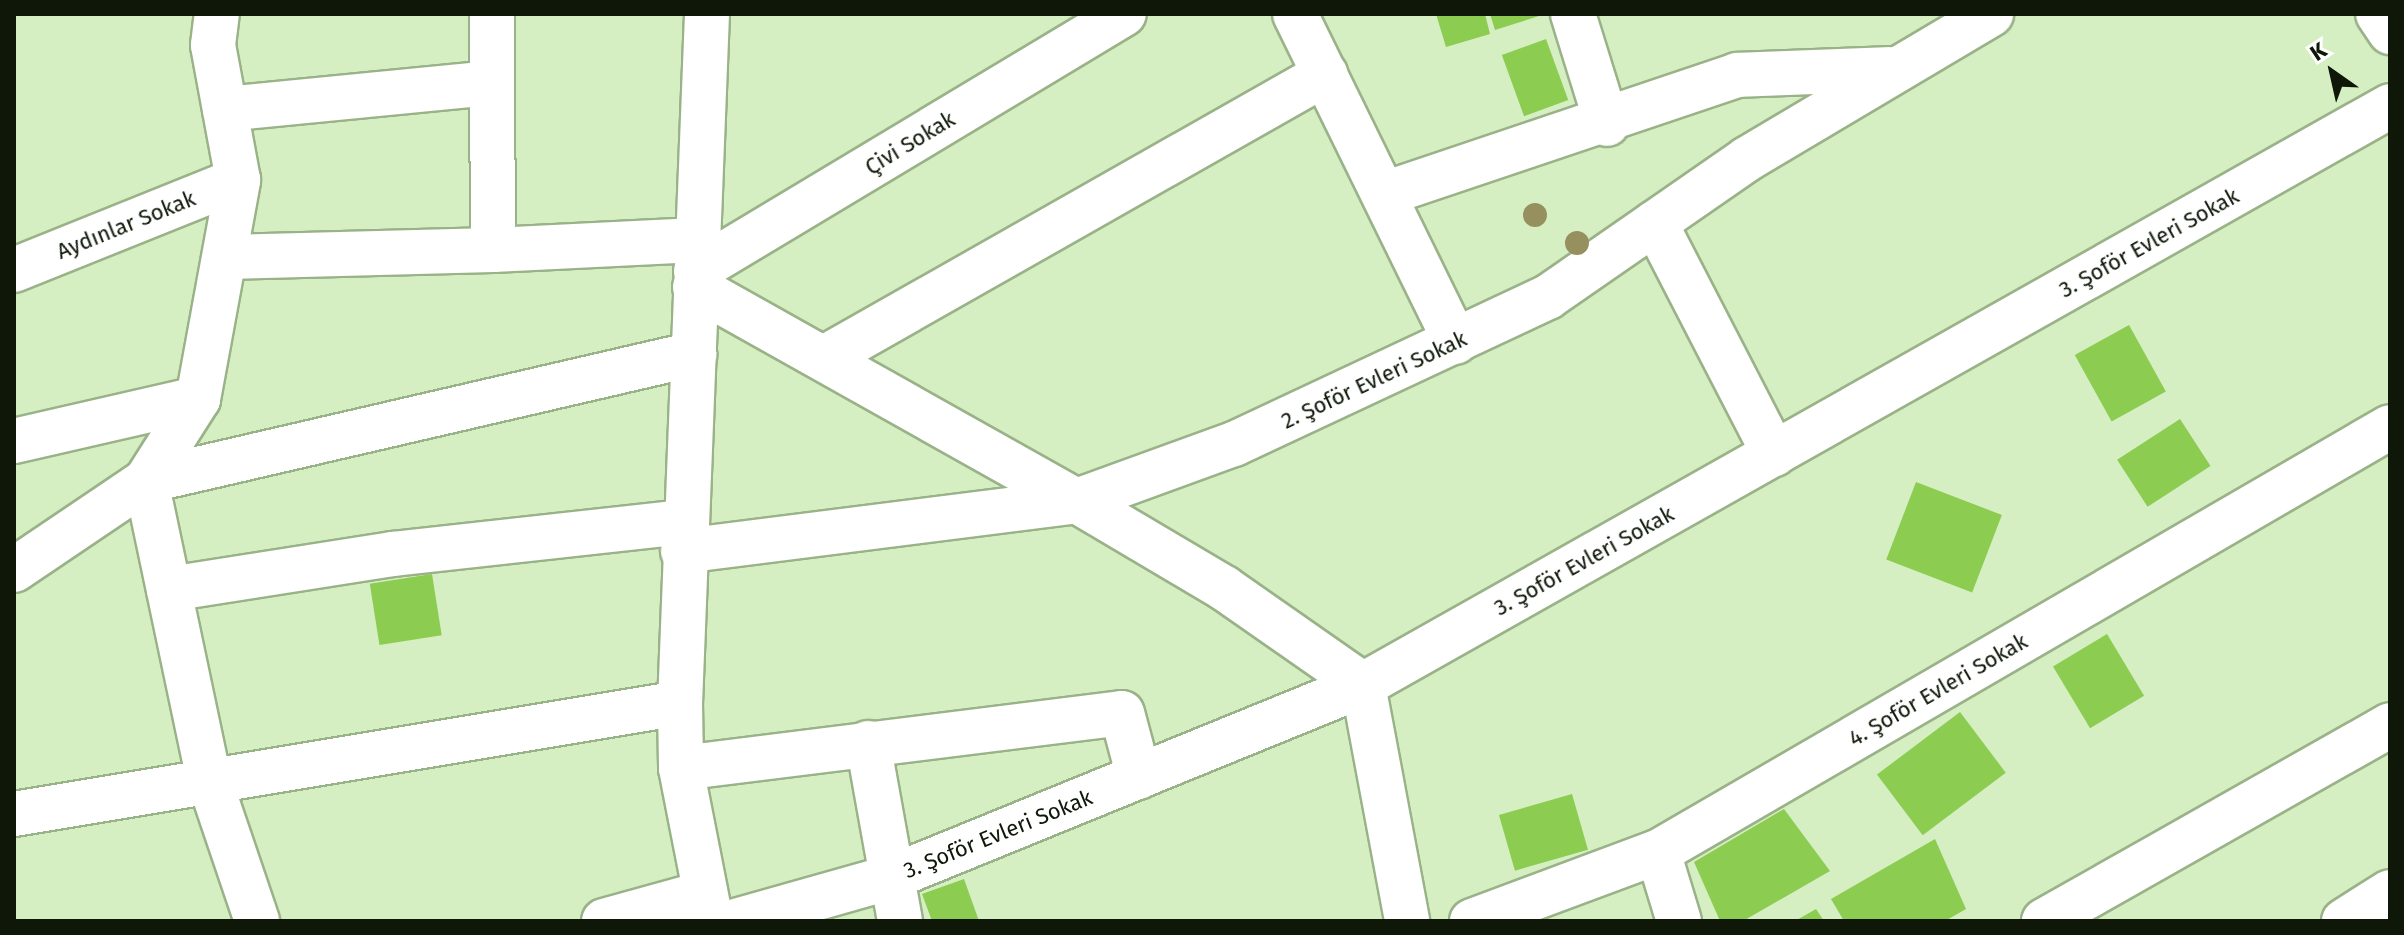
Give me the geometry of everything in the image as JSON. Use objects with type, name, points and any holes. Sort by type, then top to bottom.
[{"type":"street","points":[[217,14],[213,45],[238,180],[198,399],[146,481],[209,779],[257,921]]},
{"type":"street","points":[[492,14],[493,250]]},
{"type":"street","points":[[707,14],[684,536],[680,703],[681,768],[717,912]]},
{"type":"street","name":"Çivi Sokak","points":[[696,266],[1124,14]]},
{"type":"street","points":[[1295,14],[1456,342]]},
{"type":"street","points":[[1573,14],[1607,124]]},
{"type":"street","name":"2. Şoför Evleri Sokak","points":[[169,589],[393,554],[684,536],[1077,501],[1234,444],[1548,297],[1891,69],[1991,14]]},
{"type":"street","points":[[2378,14],[2390,32]]},
{"type":"street","points":[[1384,194],[1607,124],[1737,75],[1891,69]]},
{"type":"street","points":[[826,357],[1325,74]]},
{"type":"street","points":[[225,109],[491,83]]},
{"type":"street","name":"3. Şoför Evleri Sokak","points":[[604,921],[717,912],[892,877],[1363,685],[2390,106]]},
{"type":"street","name":"Aydınlar Sokak","points":[[14,270],[238,180]]},
{"type":"street","points":[[1655,223],[1774,454]]},
{"type":"street","points":[[226,257],[493,250],[696,266],[826,357],[1224,588],[1363,685],[1407,921]]},
{"type":"street","points":[[14,570],[146,481],[694,354]]},
{"type":"street","points":[[14,441],[198,399]]},
{"type":"street","name":"4. Şoför Evleri Sokak","points":[[1472,921],[1658,852],[2390,427]]},
{"type":"street","points":[[14,814],[209,779],[680,703]]},
{"type":"street","points":[[681,768],[1122,713],[1139,777]]},
{"type":"street","points":[[2044,921],[2390,725]]},
{"type":"street","points":[[868,743],[900,921]]},
{"type":"street","points":[[1658,852],[1679,921]]},
{"type":"street","points":[[2344,921],[2390,892]]},
{"type":"building","points":[[1436,14],[1485,14],[1490,34],[1446,47]]},
{"type":"building","points":[[1490,14],[1539,14],[1539,16],[1495,30]]},
{"type":"building","points":[[1546,39],[1568,100],[1524,116],[1502,55]]},
{"type":"building","points":[[2129,325],[2166,391],[2112,422],[2075,355]]},
{"type":"building","points":[[2180,419],[2210,466],[2148,507],[2117,460]]},
{"type":"building","points":[[1916,482],[2002,515],[1972,592],[1886,559]]},
{"type":"building","points":[[432,574],[442,635],[379,645],[370,584]]},
{"type":"building","points":[[2107,634],[2144,696],[2090,728],[2053,666]]},
{"type":"building","points":[[1960,712],[2006,773],[1923,835],[1877,775]]},
{"type":"building","points":[[1572,794],[1588,850],[1515,871],[1499,815]]},
{"type":"building","points":[[1784,809],[1830,871],[1743,921],[1720,921],[1694,862]]},
{"type":"building","points":[[1935,839],[1966,909],[1945,921],[1844,921],[1831,899]]},
{"type":"building","points":[[964,879],[979,921],[932,921],[922,894]]},
{"type":"building","points":[[1816,909],[1824,921],[1795,921]]}]
